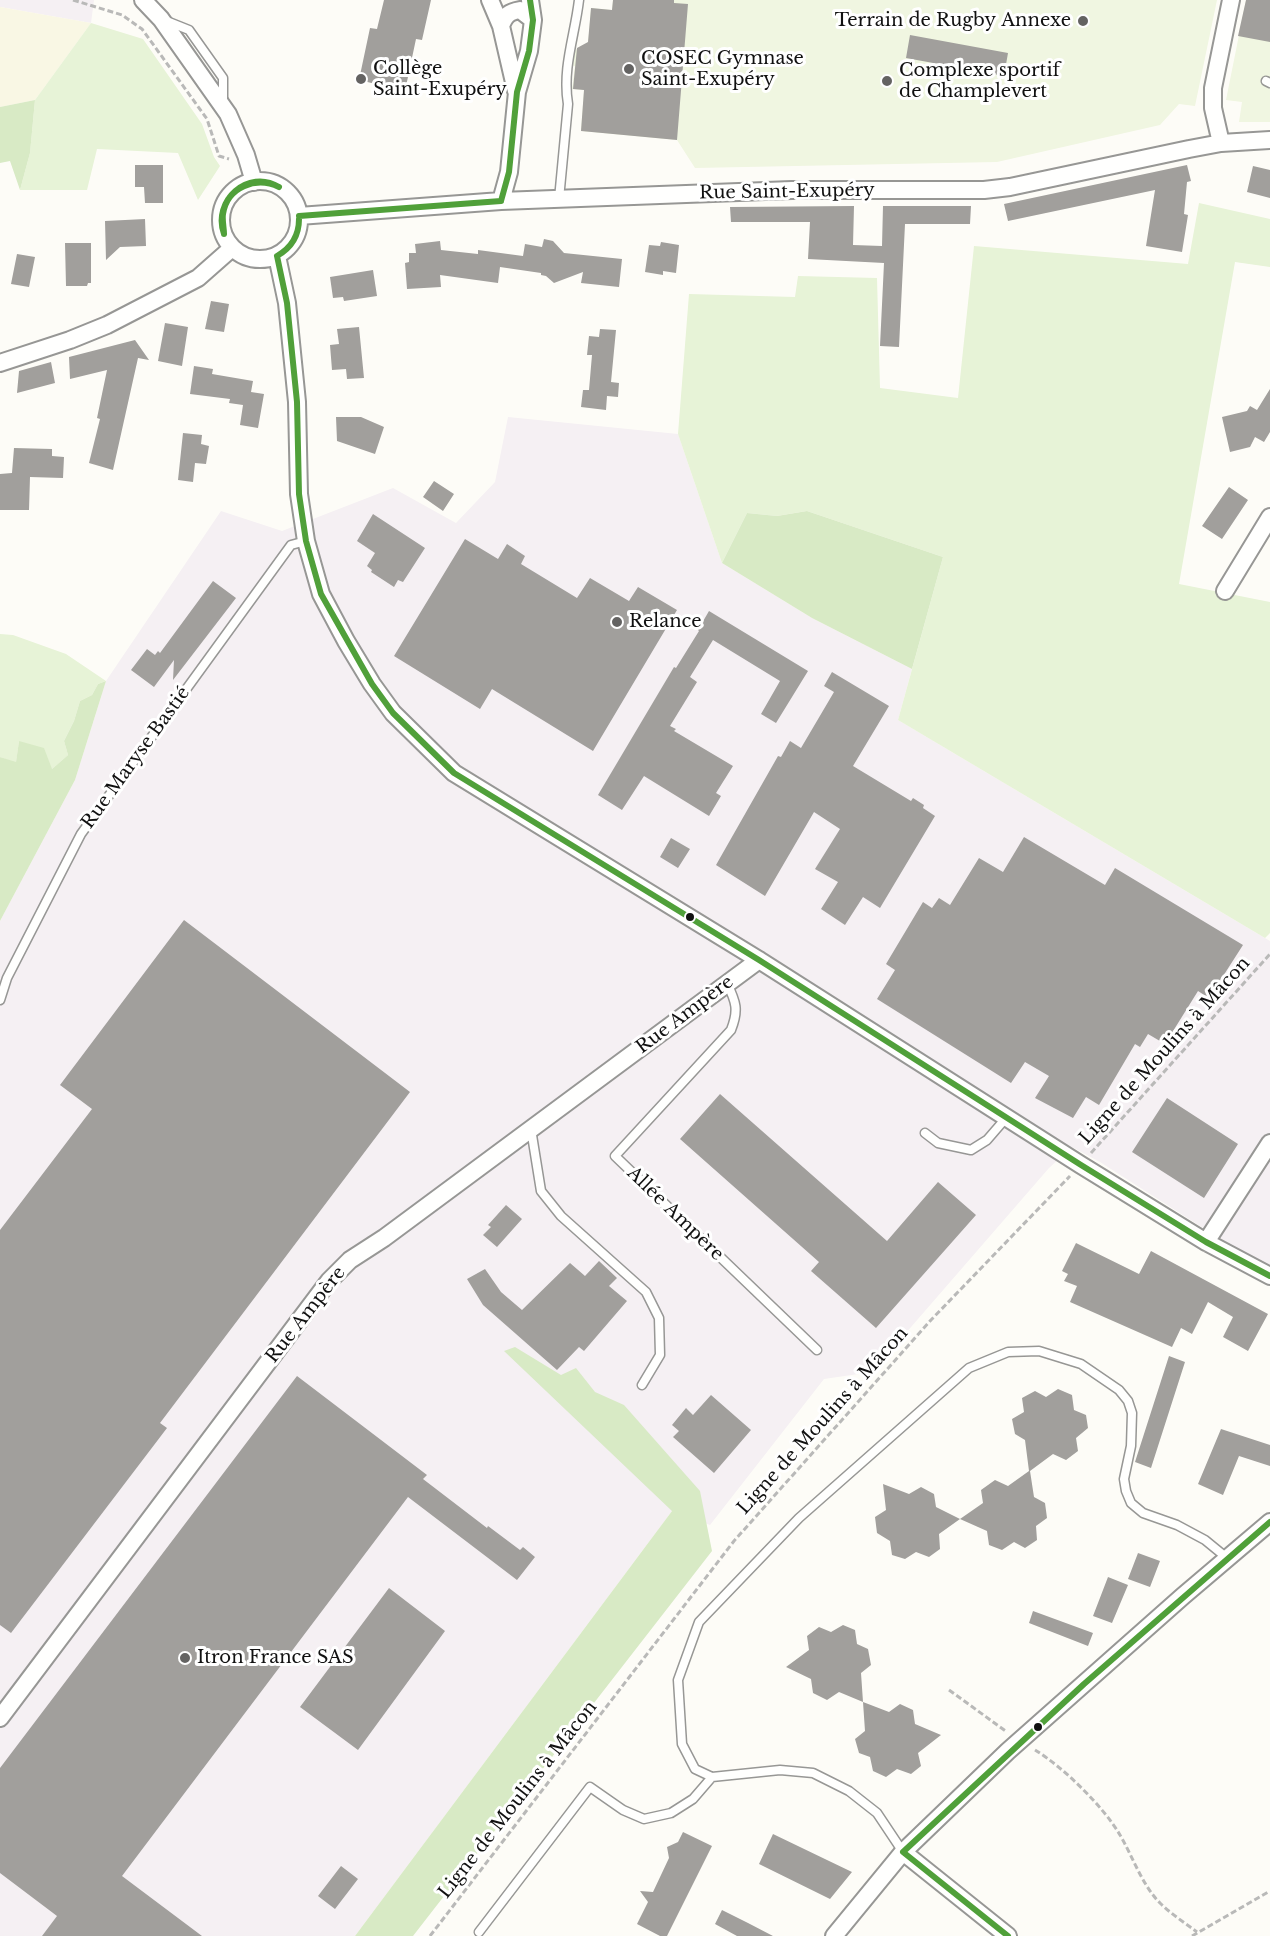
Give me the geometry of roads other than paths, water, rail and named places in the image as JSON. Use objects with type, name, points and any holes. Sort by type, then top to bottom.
[{"type":"street","points":[[143,0],[161,19],[228,114],[246,155],[254,182]]},
{"type":"street","points":[[490,0],[501,26],[517,92]]},
{"type":"street","points":[[501,201],[509,172],[517,92],[529,51],[532,20],[530,0]]},
{"type":"street","points":[[1221,143],[1213,108],[1214,88],[1232,0]]},
{"type":"street","points":[[501,26],[504,17],[520,10],[532,20]]},
{"type":"street","name":"Rue Saint-Exupéry","points":[[299,216],[501,201],[792,190],[984,190],[1010,187],[1221,143],[1270,140]]},
{"type":"street","points":[[254,182],[266,182],[278,186],[292,198],[299,216],[299,228],[295,239],[277,256],[265,259],[253,259],[232,248],[221,226],[221,214],[225,202],[237,189],[254,182]]},
{"type":"street","points":[[0,363],[107,325],[198,278],[232,248]]},
{"type":"street","points":[[277,256],[288,314],[297,402],[299,494],[306,541],[321,594],[345,641],[393,713],[454,773],[759,960],[1080,1165],[1206,1242],[1270,1276]]},
{"type":"street","points":[[1225,591],[1270,517]]},
{"type":"street","name":"Rue Ampère","points":[[0,1718],[329,1281],[350,1260],[384,1238],[759,960]]},
{"type":"street","points":[[1206,1242],[1270,1143]]},
{"type":"street","points":[[834,1936],[903,1852],[1019,1741],[1270,1522]]},
{"type":"street","points":[[903,1852],[1008,1936]]},
{"type":"lane","points":[[559,199],[568,104],[566,89],[570,40],[576,30],[579,0]]},
{"type":"lane","name":"Rue Maryse Bastié","points":[[0,1000],[7,978],[81,834],[291,545],[306,541]]},
{"type":"lane","name":"Allée Ampère","points":[[727,983],[735,1000],[736,1016],[732,1030],[615,1156],[817,1350]]},
{"type":"lane","points":[[925,1133],[938,1143],[971,1150],[987,1140],[1006,1118]]},
{"type":"lane","points":[[531,1129],[541,1191],[561,1215],[646,1292],[658,1318],[660,1355],[642,1385]]},
{"type":"lane","points":[[903,1852],[877,1813],[849,1791],[813,1773],[780,1770],[712,1777],[695,1769],[682,1744],[678,1680],[699,1622],[799,1518],[969,1368],[1008,1352],[1039,1351],[1081,1364],[1119,1390],[1128,1401],[1132,1413],[1131,1446],[1124,1479],[1131,1503],[1143,1513],[1177,1525],[1205,1540],[1227,1558]]},
{"type":"lane","points":[[479,1932],[590,1787],[623,1810],[644,1819],[671,1813],[693,1799],[712,1777]]},
{"type":"place","name":"Terrain de Rugby Annexe","points":[[1083,21]]},
{"type":"place","name":"COSEC Gymnase Saint-Exupéry","points":[[629,69]]},
{"type":"place","name":"Collège Saint-Exupéry","points":[[361,79]]},
{"type":"place","name":"Complexe sportif de Champlevert","points":[[887,81]]},
{"type":"place","name":"Relance","points":[[617,622]]},
{"type":"place","name":"Itron France SAS","points":[[185,1658]]}]
